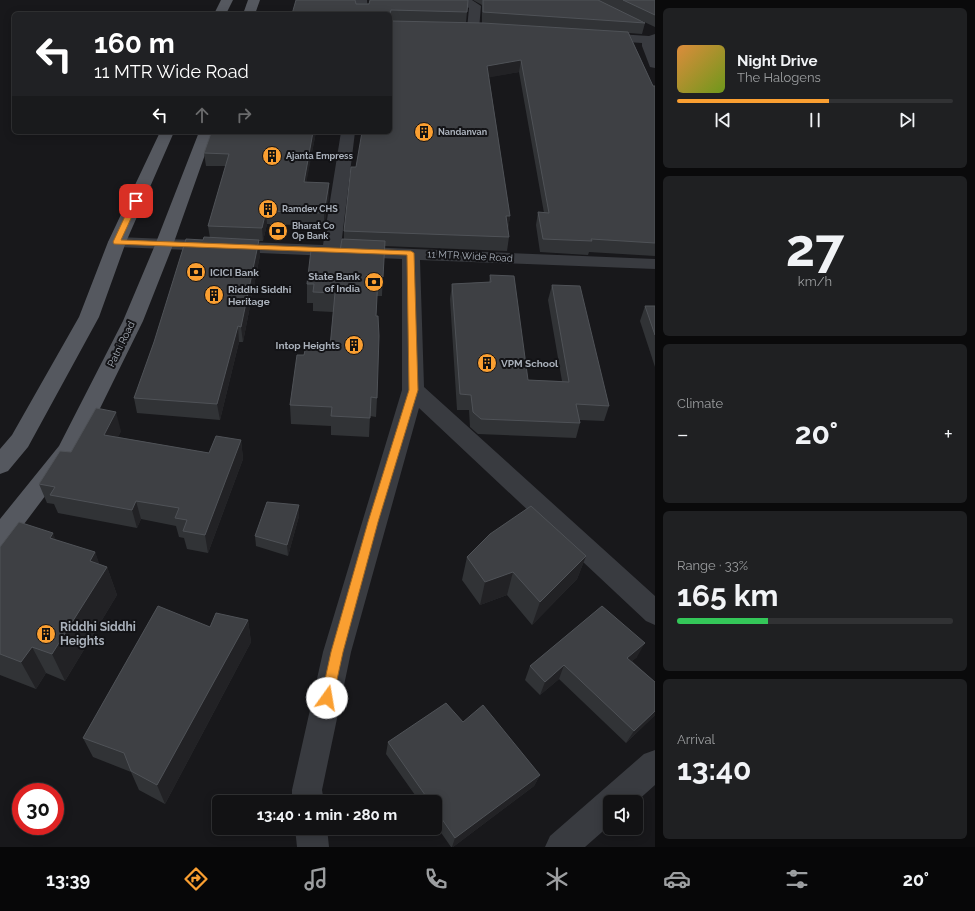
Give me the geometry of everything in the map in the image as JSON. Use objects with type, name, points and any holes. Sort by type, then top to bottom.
[{"type":"main road","points":[[221,12],[227,0]]},
{"type":"main road","points":[[250,12],[254,0]]},
{"type":"main road","points":[[0,465],[20,441],[89,317],[117,242],[166,134]]},
{"type":"main road","name":"Patni Road","points":[[0,537],[68,451],[133,321],[164,245],[205,134]]},
{"type":"street","points":[[361,0],[362,12]]},
{"type":"street","points":[[458,28],[478,29],[475,6],[463,0]]},
{"type":"street","points":[[641,27],[654,37]]},
{"type":"street","points":[[589,36],[654,37]]},
{"type":"street","points":[[654,37],[648,46],[655,64]]},
{"type":"street","points":[[331,251],[348,134]]},
{"type":"street","name":"11 MTR Wide Road","points":[[117,242],[655,264]]},
{"type":"street","points":[[307,795],[307,790],[337,652],[413,390],[411,253]]},
{"type":"street","points":[[413,390],[655,613]]},
{"type":"street","points":[[620,795],[655,765]]},
{"type":"street","points":[[561,847],[603,810]]},
{"type":"street","points":[[312,835],[313,847]]},
{"type":"building","points":[[296,0],[355,0],[356,4],[369,4],[370,0],[468,0],[467,12],[391,10],[390,12],[293,12]]},
{"type":"building","points":[[483,0],[598,0],[645,23],[483,12]]},
{"type":"building","points":[[623,0],[655,0],[655,15]]},
{"type":"building","points":[[392,21],[483,23],[628,32],[653,86],[655,86],[655,243],[591,239],[592,241],[543,239],[538,212],[549,213],[521,60],[487,66],[510,216],[506,216],[509,237],[344,231],[351,167],[356,167],[362,134],[392,134]]},
{"type":"building","points":[[211,134],[313,134],[304,182],[329,183],[324,213],[266,211],[262,228],[208,226],[229,154],[204,153]]},
{"type":"building","points":[[204,237],[259,240],[241,327],[238,326],[217,404],[134,398],[154,342],[186,239],[203,240]]},
{"type":"building","name":"Intop Heights","points":[[342,239],[385,241],[383,277],[378,277],[376,316],[378,316],[379,336],[377,398],[371,397],[370,418],[331,416],[332,407],[290,405],[297,355],[304,355],[306,346],[330,347],[335,293],[313,292],[314,284],[307,284],[311,250],[340,251]]},
{"type":"building","name":"VPM School","points":[[490,275],[514,276],[528,380],[569,382],[552,285],[580,286],[609,406],[576,404],[580,423],[481,419],[473,412],[471,395],[460,394],[452,284],[491,282]]},
{"type":"building","points":[[645,306],[655,306],[655,335]]},
{"type":"building","points":[[96,408],[116,412],[104,435],[209,453],[216,436],[241,440],[205,535],[183,531],[187,520],[175,518],[179,508],[136,501],[132,510],[50,495],[55,487],[39,484],[60,451],[71,452]]},
{"type":"building","points":[[267,502],[299,505],[287,545],[255,536]]},
{"type":"building","points":[[531,506],[586,556],[540,602],[513,572],[485,582],[467,557],[490,534]]},
{"type":"building","name":"Riddhi Siddhi Heights","points":[[19,522],[53,533],[50,538],[95,552],[90,561],[107,567],[52,654],[32,647],[21,662],[0,654],[0,547]]},
{"type":"building","points":[[158,606],[210,627],[216,613],[248,620],[157,785],[131,771],[124,753],[83,738]]},
{"type":"building","points":[[602,606],[645,643],[627,658],[655,682],[655,711],[634,731],[564,665],[545,682],[530,666]]},
{"type":"building","points":[[446,703],[463,722],[483,705],[540,775],[455,838],[442,819],[442,795],[425,795],[388,742]]},
{"type":"place","name":"Nandanvan","points":[[424,132]]},
{"type":"place","name":"Ajanta Empress","points":[[272,156]]},
{"type":"place","name":"Ramdev CHS","points":[[268,209]]},
{"type":"place","name":"Bharat Co Op Bank","points":[[278,231]]},
{"type":"place","name":"ICICI Bank","points":[[196,272]]},
{"type":"place","name":"State Bank of India","points":[[374,282]]},
{"type":"place","name":"Riddhi Siddhi Heritage","points":[[214,295]]},
{"type":"place","name":"Intop Heights","points":[[354,345]]},
{"type":"place","name":"VPM School","points":[[487,363]]},
{"type":"place","name":"Riddhi Siddhi Heights","points":[[46,634]]},
{"type":"route","points":[[136,201],[117,242],[311,251],[411,253],[413,390],[373,522],[337,652],[327,698]]}]
